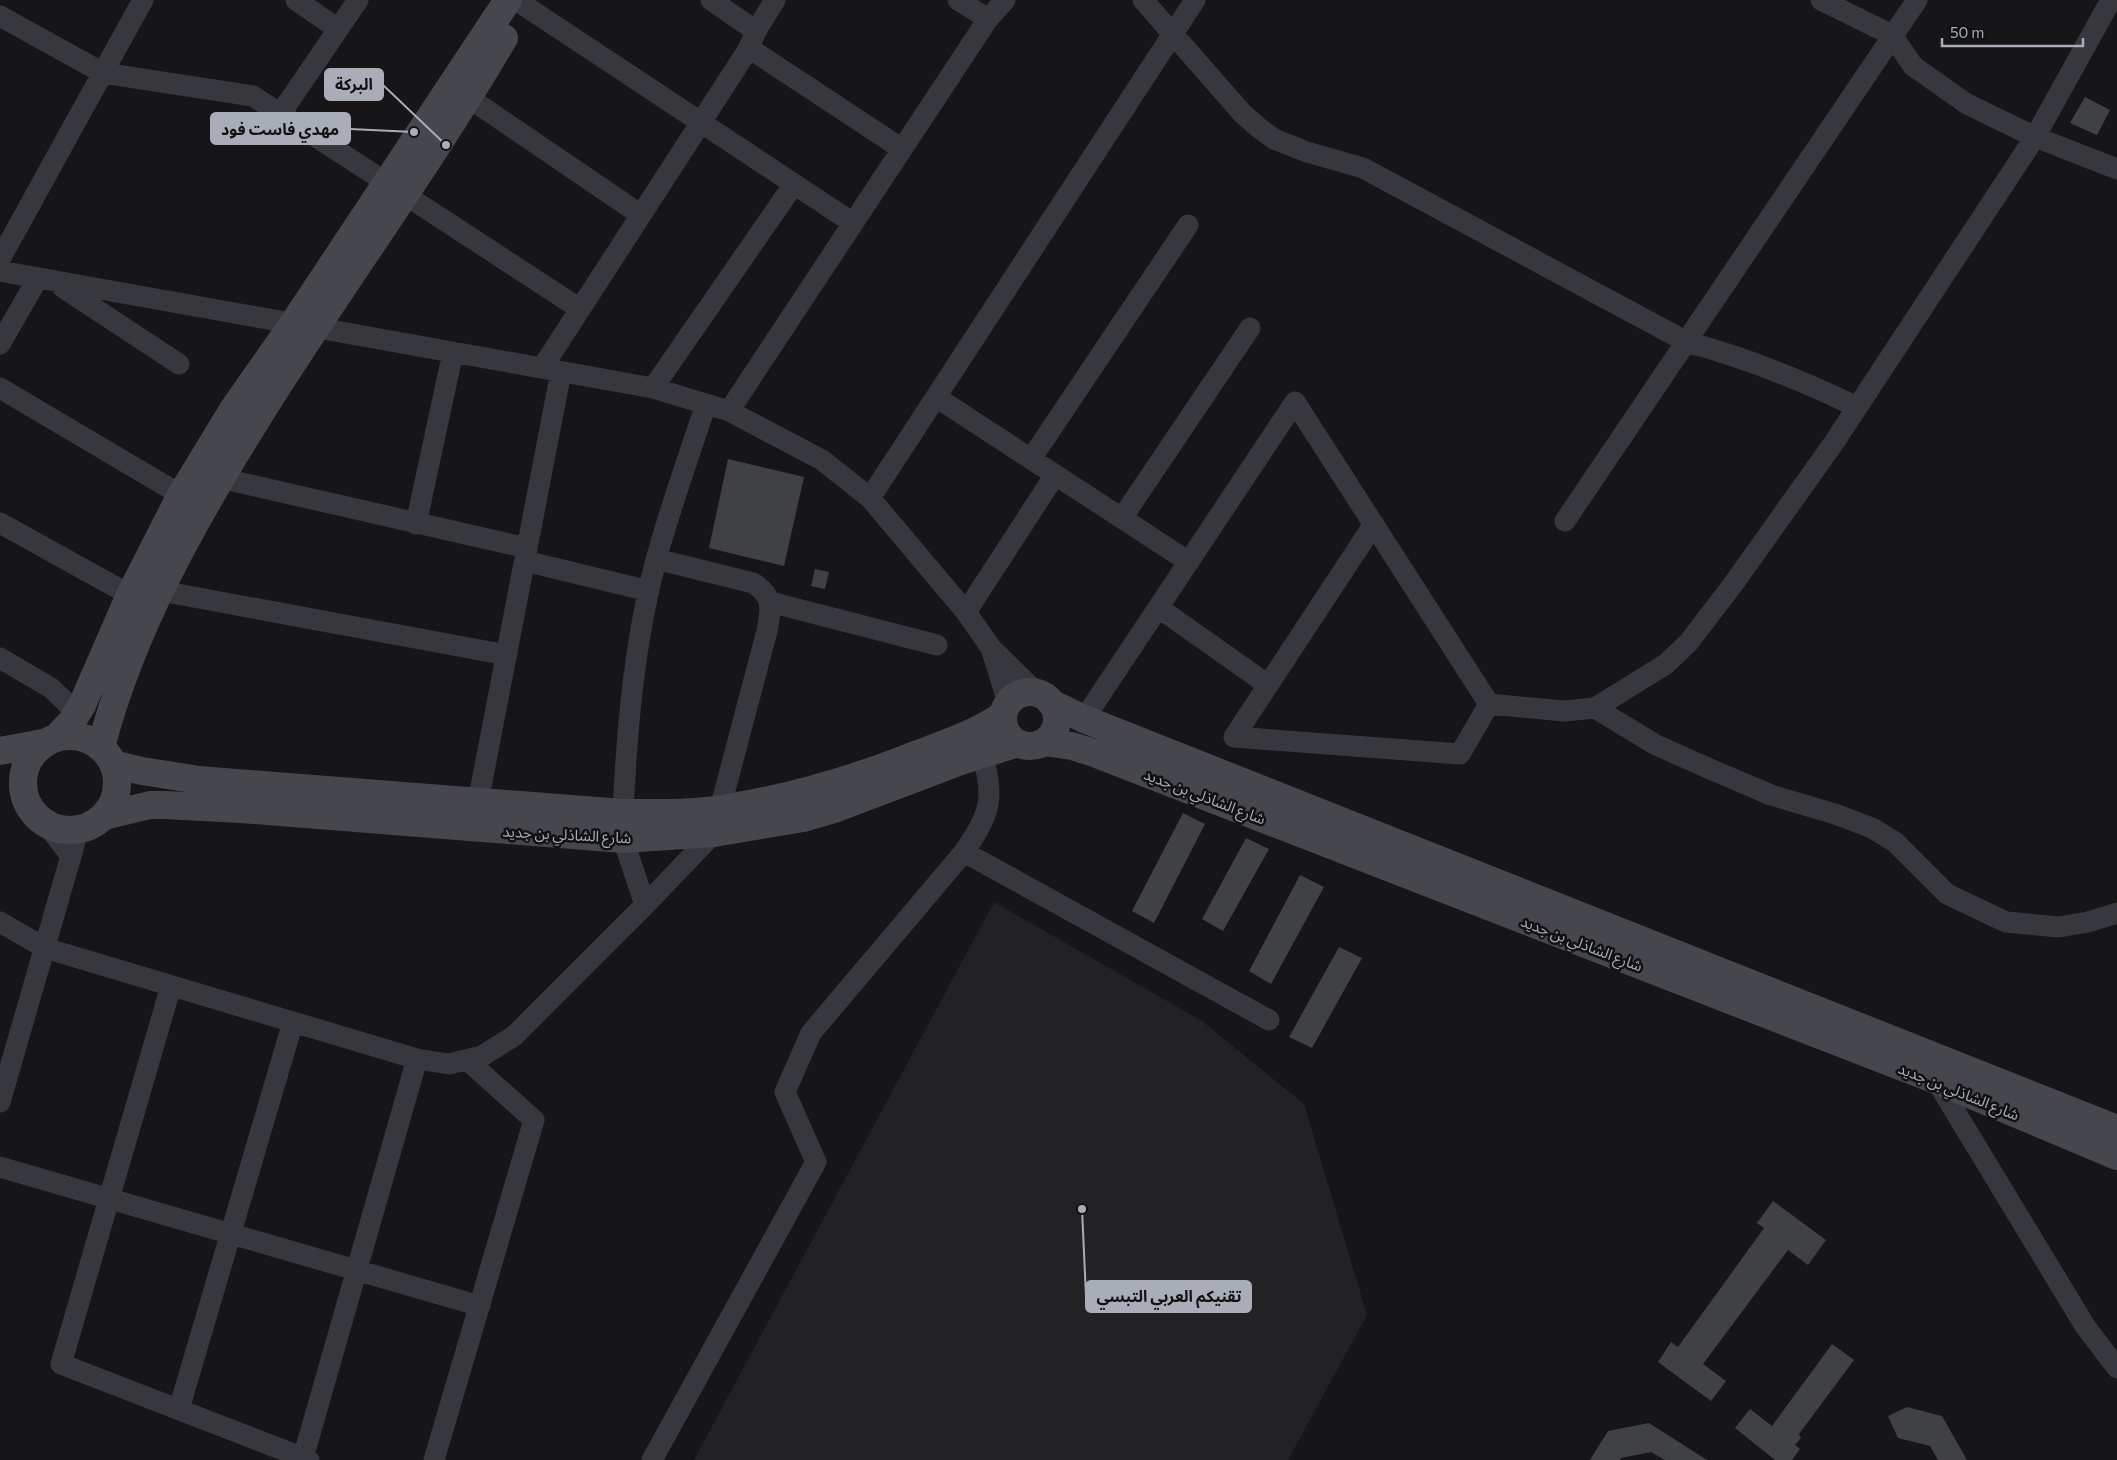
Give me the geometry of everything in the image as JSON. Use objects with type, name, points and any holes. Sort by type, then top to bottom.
[{"type":"main road","points":[[395,189],[469,98],[518,2]]},
{"type":"main road","points":[[107,756],[112,702],[125,670],[160,591],[220,478],[304,326],[518,2]]},
{"type":"main road","points":[[0,751],[50,740],[73,735],[88,738],[107,756],[117,778],[112,804],[104,816],[97,822],[78,830],[58,829],[48,826],[37,818],[28,807],[23,794],[22,775],[29,757],[50,740],[78,714],[130,595],[181,495],[234,408],[304,326]]},
{"type":"main road","points":[[1025,693],[1045,699],[1056,713],[1056,726],[1049,738],[1031,742],[1008,735],[1003,722],[1006,709],[1019,695],[1025,693]]},
{"type":"main road","name":"شارع الشاذلي بن جديد","points":[[1045,699],[1084,719],[1936,1068],[2117,1156]]},
{"type":"main road","name":"شارع الشاذلي بن جديد","points":[[717,821],[780,797],[838,783],[874,771],[979,730],[1006,709]]},
{"type":"main road","name":"شارع الشاذلي بن جديد","points":[[104,816],[150,806],[180,806],[623,826],[664,813],[717,821],[803,818],[837,808],[961,761],[982,755],[1031,742],[1072,746],[1936,1068],[2117,1128]]},
{"type":"main road","name":"شارع الشاذلي بن جديد","points":[[107,756],[151,773],[199,780],[478,802],[623,826]]},
{"type":"main road","points":[[0,798],[28,807]]},
{"type":"street","points":[[0,259],[144,0]]},
{"type":"street","points":[[296,0],[338,29]]},
{"type":"street","points":[[280,113],[358,0]]},
{"type":"street","points":[[711,0],[752,39],[902,149]]},
{"type":"street","points":[[478,802],[526,555],[552,370],[580,309],[701,122],[775,0]]},
{"type":"street","points":[[958,0],[988,19]]},
{"type":"street","points":[[729,411],[988,19],[1005,0]]},
{"type":"street","points":[[1143,0],[1243,114],[1274,139],[1307,152],[1363,168],[1687,342],[1725,352],[1776,370],[1857,407]]},
{"type":"street","points":[[870,498],[1195,0]]},
{"type":"street","points":[[1821,0],[1892,35],[1913,66],[1967,104],[2035,137],[2117,169]]},
{"type":"street","points":[[1565,521],[1917,0]]},
{"type":"street","points":[[1489,704],[1564,711],[1595,708],[1666,664],[1689,642],[1734,584],[1857,407],[2035,137],[2111,0]]},
{"type":"street","points":[[518,2],[853,223]]},
{"type":"street","points":[[0,16],[103,73],[253,96],[580,309]]},
{"type":"street","points":[[469,98],[641,215]]},
{"type":"street","points":[[653,388],[794,184]]},
{"type":"street","points":[[1031,459],[1188,225]]},
{"type":"street","points":[[0,271],[653,388],[729,411],[822,460],[870,498],[966,612],[991,648],[1045,699]]},
{"type":"street","points":[[0,344],[46,280]]},
{"type":"street","points":[[46,280],[179,364]]},
{"type":"street","points":[[1122,518],[1250,328]]},
{"type":"street","points":[[416,524],[453,352]]},
{"type":"street","points":[[0,388],[181,495]]},
{"type":"street","points":[[936,397],[1189,562]]},
{"type":"street","points":[[1084,719],[1295,402],[1489,704]]},
{"type":"street","points":[[645,905],[623,826],[627,738],[633,682],[656,559],[706,404]]},
{"type":"street","points":[[966,612],[1055,474]]},
{"type":"street","points":[[220,478],[416,524],[649,590]]},
{"type":"street","points":[[0,523],[130,595]]},
{"type":"street","points":[[1374,524],[1234,737],[1460,754],[1489,704]]},
{"type":"street","points":[[0,922],[44,948],[417,1059],[449,1064],[482,1056],[514,1036],[645,905],[717,821],[767,631],[770,602],[764,590],[753,583],[656,559]]},
{"type":"street","points":[[160,591],[506,655]]},
{"type":"street","points":[[770,602],[937,645]]},
{"type":"street","points":[[1159,608],[1268,685]]},
{"type":"street","points":[[991,648],[1006,709]]},
{"type":"street","points":[[0,658],[51,688],[78,714]]},
{"type":"street","points":[[1595,708],[1656,745],[1717,772],[1771,795],[1835,814],[1872,828],[1895,842],[1947,894],[2006,922],[2059,927],[2088,922],[2117,913]]},
{"type":"street","points":[[652,1460],[816,1162],[785,1092],[811,1032],[964,852],[987,815],[990,794],[988,776],[982,755]]},
{"type":"street","points":[[48,826],[71,856]]},
{"type":"street","points":[[0,1102],[78,830]]},
{"type":"street","points":[[964,852],[1269,1020]]},
{"type":"street","points":[[171,986],[61,1364],[306,1459],[417,1059]]},
{"type":"street","points":[[179,1410],[293,1022]]},
{"type":"street","points":[[434,1460],[534,1120],[467,1060]]},
{"type":"street","points":[[1936,1068],[2085,1326],[2117,1368]]},
{"type":"street","points":[[0,1167],[480,1306]]},
{"type":"shaded area","points":[[994,902],[1202,1021],[1304,1104],[1367,1315],[1288,1460],[694,1460]]},
{"type":"building","points":[[2085,97],[2110,110],[2097,135],[2070,123]]},
{"type":"building","points":[[728,459],[804,477],[784,566],[709,548]]},
{"type":"building","points":[[815,569],[829,572],[825,589],[811,586]]},
{"type":"building","points":[[1183,813],[1205,824],[1154,923],[1132,911]]},
{"type":"building","points":[[1246,838],[1269,849],[1223,931],[1202,919]]},
{"type":"building","points":[[1300,875],[1324,887],[1271,984],[1249,971]]},
{"type":"building","points":[[1339,947],[1362,958],[1312,1048],[1289,1037]]},
{"type":"building","points":[[1773,1201],[1826,1240],[1808,1265],[1788,1250],[1703,1364],[1726,1381],[1711,1401],[1658,1362],[1671,1342],[1678,1347],[1764,1228],[1757,1223]]},
{"type":"building","points":[[1832,1344],[1854,1360],[1799,1434],[1801,1438],[1795,1445],[1800,1449],[1792,1460],[1775,1460],[1735,1428],[1750,1409],[1772,1426]]},
{"type":"building","points":[[1907,1407],[1942,1416],[1967,1460],[1938,1460],[1930,1446],[1898,1438],[1888,1416]]},
{"type":"building","points":[[1649,1423],[1707,1460],[1665,1460],[1651,1452],[1621,1458],[1620,1460],[1590,1460],[1608,1431]]},
{"type":"place","name":"مهدي فاست فود","points":[[414,132]]},
{"type":"place","name":"البركة","points":[[446,145]]},
{"type":"place","name":"تقنيكم العربي التبسي","points":[[1082,1209]]}]
